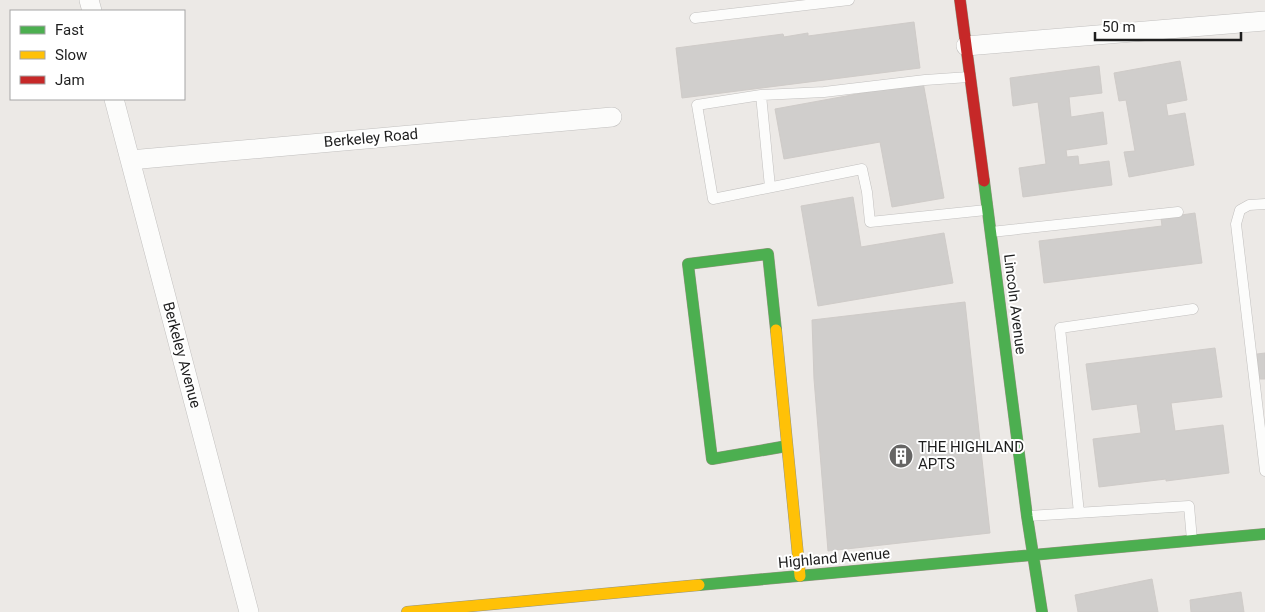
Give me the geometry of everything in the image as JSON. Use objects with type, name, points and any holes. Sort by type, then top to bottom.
[{"type":"street","name":"Lincoln Avenue","points":[[960,0],[1032,555],[1042,612]]},
{"type":"street","points":[[966,46],[1265,21]]},
{"type":"street","name":"Berkeley Avenue","points":[[114,100],[249,612]]},
{"type":"street","name":"Berkeley Road","points":[[130,160],[612,117]]},
{"type":"street","points":[[787,446],[712,459],[688,264],[768,254],[800,576]]},
{"type":"street","name":"Highland Avenue","points":[[407,612],[1032,555],[1192,541],[1264,537]]},
{"type":"lane","points":[[695,18],[849,0]]},
{"type":"lane","points":[[970,77],[925,80],[824,92],[761,95],[697,106],[713,199],[862,169],[870,222],[987,210]]},
{"type":"lane","points":[[761,95],[770,187]]},
{"type":"lane","points":[[1265,204],[1249,205],[1240,210],[1236,224],[1265,471]]},
{"type":"lane","points":[[990,232],[1178,212]]},
{"type":"lane","points":[[1079,513],[1060,328],[1192,309]]},
{"type":"lane","points":[[1027,516],[1189,506],[1192,541]]},
{"type":"building","points":[[914,22],[920,68],[682,98],[676,48],[783,34],[784,37],[808,33],[808,36]]},
{"type":"building","points":[[1180,61],[1187,100],[1166,104],[1168,116],[1185,113],[1194,165],[1129,177],[1124,152],[1135,151],[1126,100],[1119,101],[1114,73]]},
{"type":"building","points":[[1099,66],[1102,93],[1069,97],[1071,117],[1103,112],[1107,144],[1066,150],[1067,157],[1078,156],[1079,165],[1109,161],[1112,185],[1023,197],[1019,168],[1046,164],[1038,102],[1013,106],[1010,78]]},
{"type":"building","points":[[923,82],[944,198],[892,207],[880,142],[784,159],[775,109]]},
{"type":"building","points":[[853,197],[861,247],[944,233],[953,283],[818,306],[801,206]]},
{"type":"building","points":[[1195,213],[1202,263],[1044,283],[1039,241],[1162,226],[1161,218]]},
{"type":"building","name":"THE HIGHLAND APTS","points":[[965,302],[990,533],[828,551],[814,379],[812,320]]},
{"type":"building","points":[[1215,348],[1222,397],[1171,403],[1175,431],[1223,425],[1229,473],[1099,487],[1093,439],[1141,433],[1137,404],[1092,410],[1086,364]]},
{"type":"building","points":[[1265,353],[1265,379],[1259,379],[1257,354]]},
{"type":"building","points":[[1152,579],[1158,612],[1078,612],[1075,595]]},
{"type":"building","points":[[1241,592],[1244,612],[1191,612],[1190,600]]},
{"type":"traffic: fast","points":[[984,181],[1027,516],[1042,612]]},
{"type":"traffic: fast","points":[[776,330],[768,254],[688,264],[712,459],[787,446]]},
{"type":"traffic: fast","points":[[699,585],[1265,534]]},
{"type":"traffic: slow","points":[[776,330],[800,576]]},
{"type":"traffic: slow","points":[[407,612],[699,585]]},
{"type":"traffic: jam","points":[[960,0],[984,181]]},
{"type":"place","name":"THE HIGHLAND APTS","points":[[901,456]]}]
